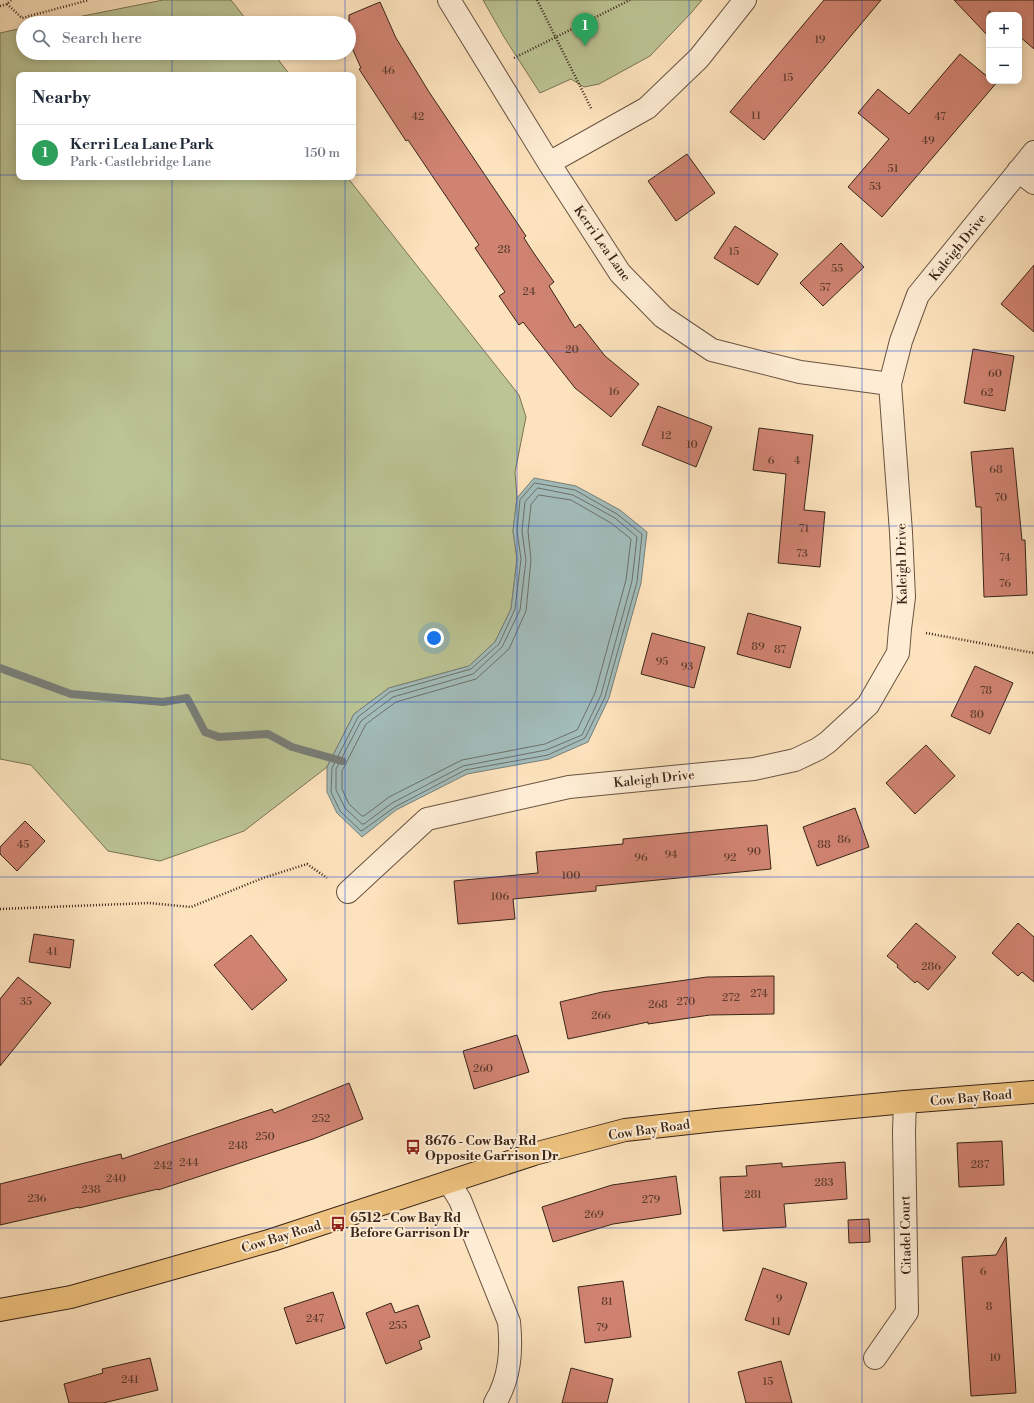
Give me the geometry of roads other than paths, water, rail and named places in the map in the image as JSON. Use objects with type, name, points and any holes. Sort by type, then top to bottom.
[{"type":"main road","name":"Cow Bay Road","points":[[0,1310],[71,1297],[272,1240],[534,1154],[625,1130],[905,1102],[1034,1092]]},
{"type":"street","name":"Kerri Lea Lane","points":[[450,0],[549,163],[620,273],[663,317],[712,350],[800,372],[890,384]]},
{"type":"street","points":[[549,163],[647,108],[699,58],[745,0]]},
{"type":"street","name":"Kaleigh Drive","points":[[348,892],[427,819],[569,787],[754,769],[795,760],[818,749],[828,742],[868,705],[898,653],[904,589],[890,384],[901,341],[918,295],[1026,177],[1034,152]]},
{"type":"street","name":"Citadel Court","points":[[876,1358],[907,1312],[904,1132],[905,1102]]},
{"type":"street","points":[[449,1182],[460,1200],[509,1322],[511,1340],[510,1358],[506,1381],[495,1403]]},
{"type":"water","points":[[534,478],[576,486],[620,510],[647,532],[641,583],[609,698],[588,742],[549,759],[467,774],[396,810],[362,837],[337,813],[327,792],[327,767],[354,714],[389,688],[469,666],[495,642],[511,609],[517,559],[513,531],[517,498]]},
{"type":"waterway","points":[[0,668],[71,694],[163,702],[187,698],[205,732],[219,737],[268,734],[292,747],[342,761]]},
{"type":"place","name":"Kerri Lea Lane Park","points":[[585,46]]},
{"type":"place","name":"8676 - Cow Bay Rd Opposite Garrison Dr","points":[[413,1147]]},
{"type":"place","name":"6512 - Cow Bay Rd Before Garrison Dr","points":[[338,1224]]}]
